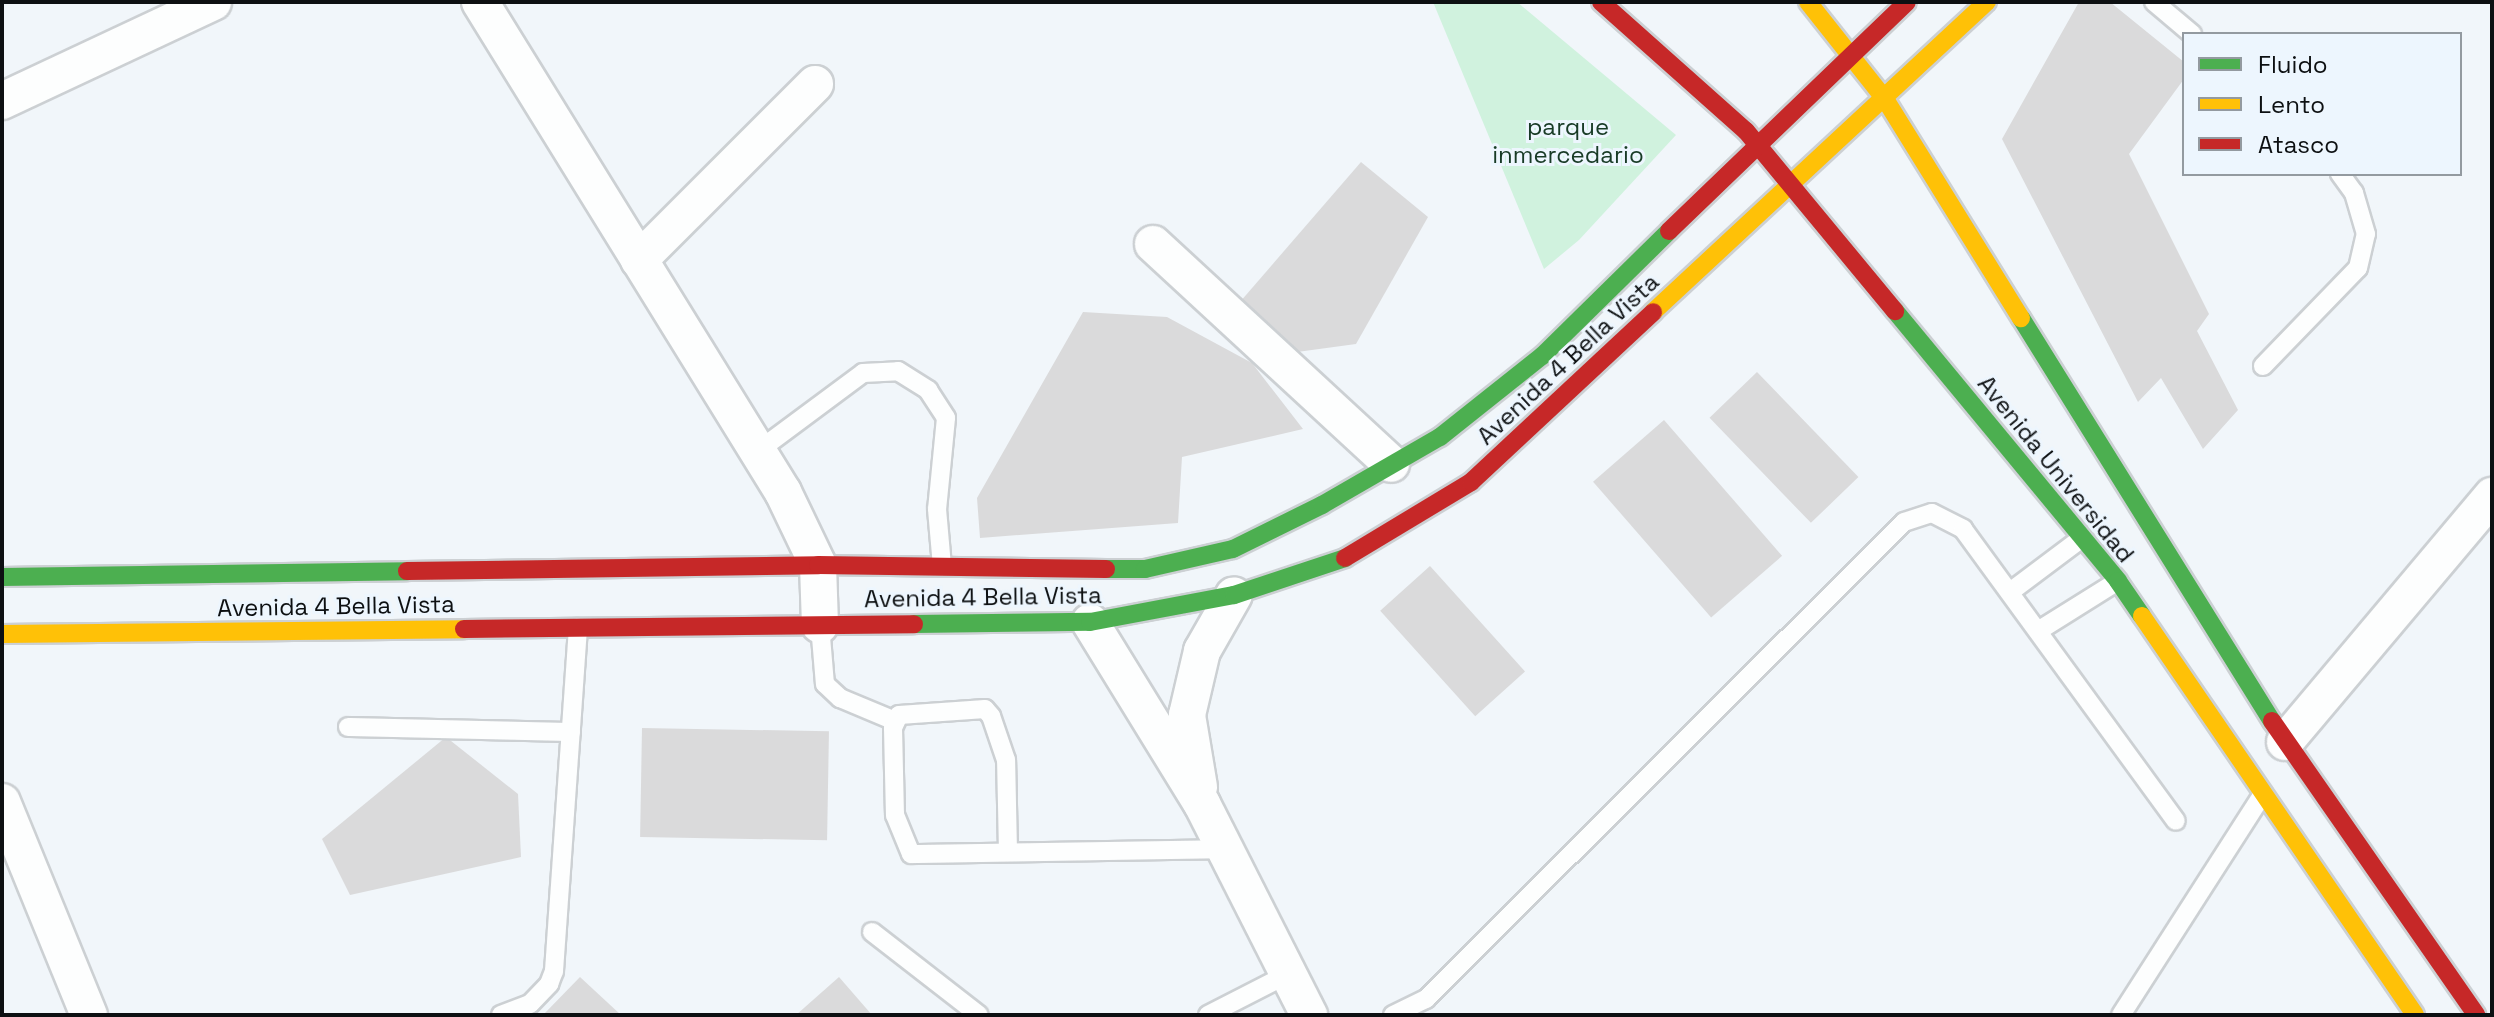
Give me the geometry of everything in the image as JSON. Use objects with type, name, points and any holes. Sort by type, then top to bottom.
[{"type":"street","points":[[2,101],[213,2]]},
{"type":"street","points":[[480,2],[783,492],[818,565],[820,625]]},
{"type":"street","name":"Avenida Universidad","points":[[1601,2],[1757,143],[2118,581],[2415,1015]]},
{"type":"street","name":"Avenida Universidad","points":[[1808,2],[1885,99],[2285,742],[2476,1015]]},
{"type":"street","name":"Avenida 4 Bella Vista","points":[[2,577],[367,579],[818,565],[1145,569],[1233,549],[1322,505],[1440,437],[1542,356],[1757,143],[1851,59],[1907,2]]},
{"type":"street","name":"Avenida 4 Bella Vista","points":[[2,634],[369,623],[578,628],[1090,622],[1234,595],[1349,557],[1471,482],[1987,2]]},
{"type":"street","points":[[639,260],[815,84]]},
{"type":"street","points":[[1153,244],[1391,464]]},
{"type":"street","points":[[2285,742],[2492,496]]},
{"type":"street","points":[[1202,804],[1187,715],[1202,651],[1234,595]]},
{"type":"street","points":[[1090,622],[1202,804],[1309,1015]]},
{"type":"street","points":[[2,802],[89,1015]]},
{"type":"lane","points":[[2154,2],[2190,32]]},
{"type":"lane","points":[[2263,366],[2358,268],[2366,234],[2354,193],[2341,176]]},
{"type":"lane","points":[[758,451],[863,373],[898,371],[928,390],[946,418],[937,509],[942,566]]},
{"type":"lane","points":[[1393,1015],[1426,999],[1904,522],[1932,513],[1963,529],[2176,821]]},
{"type":"lane","points":[[2010,592],[2082,538]]},
{"type":"lane","points":[[2038,631],[2118,581]]},
{"type":"lane","points":[[820,625],[825,684],[840,698],[895,721]]},
{"type":"lane","points":[[501,1015],[530,1004],[549,984],[554,971],[578,628]]},
{"type":"lane","points":[[1008,852],[1006,760],[991,716],[985,709],[899,715],[895,721],[895,815],[906,849],[911,854],[1225,849]]},
{"type":"lane","points":[[348,727],[571,732]]},
{"type":"lane","points":[[2121,1015],[2263,794]]},
{"type":"lane","points":[[872,932],[979,1015]]},
{"type":"lane","points":[[1208,1015],[1288,974]]},
{"type":"green space","name":"parque inmercedario","points":[[1433,2],[1517,2],[1676,135],[1579,240],[1544,269]]},
{"type":"building","points":[[2079,2],[2110,2],[2182,60],[2182,82],[2129,154],[2209,314],[2197,331],[2238,410],[2203,449],[2161,378],[2138,402],[2002,139]]},
{"type":"building","points":[[1361,162],[1428,217],[1356,344],[1297,352],[1233,310]]},
{"type":"building","points":[[1083,312],[1167,317],[1252,363],[1303,429],[1182,457],[1178,523],[980,538],[977,498]]},
{"type":"building","points":[[1757,372],[1858,477],[1811,523],[1710,418]]},
{"type":"building","points":[[1664,420],[1782,556],[1711,618],[1593,482]]},
{"type":"building","points":[[1430,566],[1525,672],[1475,716],[1380,611]]},
{"type":"building","points":[[642,728],[829,731],[827,840],[640,837]]},
{"type":"building","points":[[446,737],[518,794],[521,857],[350,895],[322,839]]},
{"type":"building","points":[[580,977],[621,1015],[543,1015]]},
{"type":"building","points":[[839,977],[872,1015],[796,1015]]},
{"type":"traffic: fast","points":[[1106,569],[1145,569],[1233,549],[1322,505],[1440,437],[1542,356],[1669,231]]},
{"type":"traffic: fast","points":[[1895,311],[2118,581],[2142,616]]},
{"type":"traffic: fast","points":[[2021,318],[2272,721]]},
{"type":"traffic: fast","points":[[914,624],[1090,622],[1234,595],[1345,558]]},
{"type":"traffic: fast","points":[[2,577],[407,571]]},
{"type":"traffic: slow","points":[[1808,2],[1885,99],[2021,318]]},
{"type":"traffic: slow","points":[[1653,312],[1987,2]]},
{"type":"traffic: slow","points":[[2142,616],[2415,1015]]},
{"type":"traffic: slow","points":[[2,634],[464,629]]},
{"type":"traffic: jam","points":[[1601,2],[1746,131],[1895,311]]},
{"type":"traffic: jam","points":[[1669,231],[1907,2]]},
{"type":"traffic: jam","points":[[1345,558],[1471,482],[1653,312]]},
{"type":"traffic: jam","points":[[407,571],[818,565],[1106,569]]},
{"type":"traffic: jam","points":[[464,629],[914,624]]},
{"type":"traffic: jam","points":[[2272,721],[2476,1015]]}]
